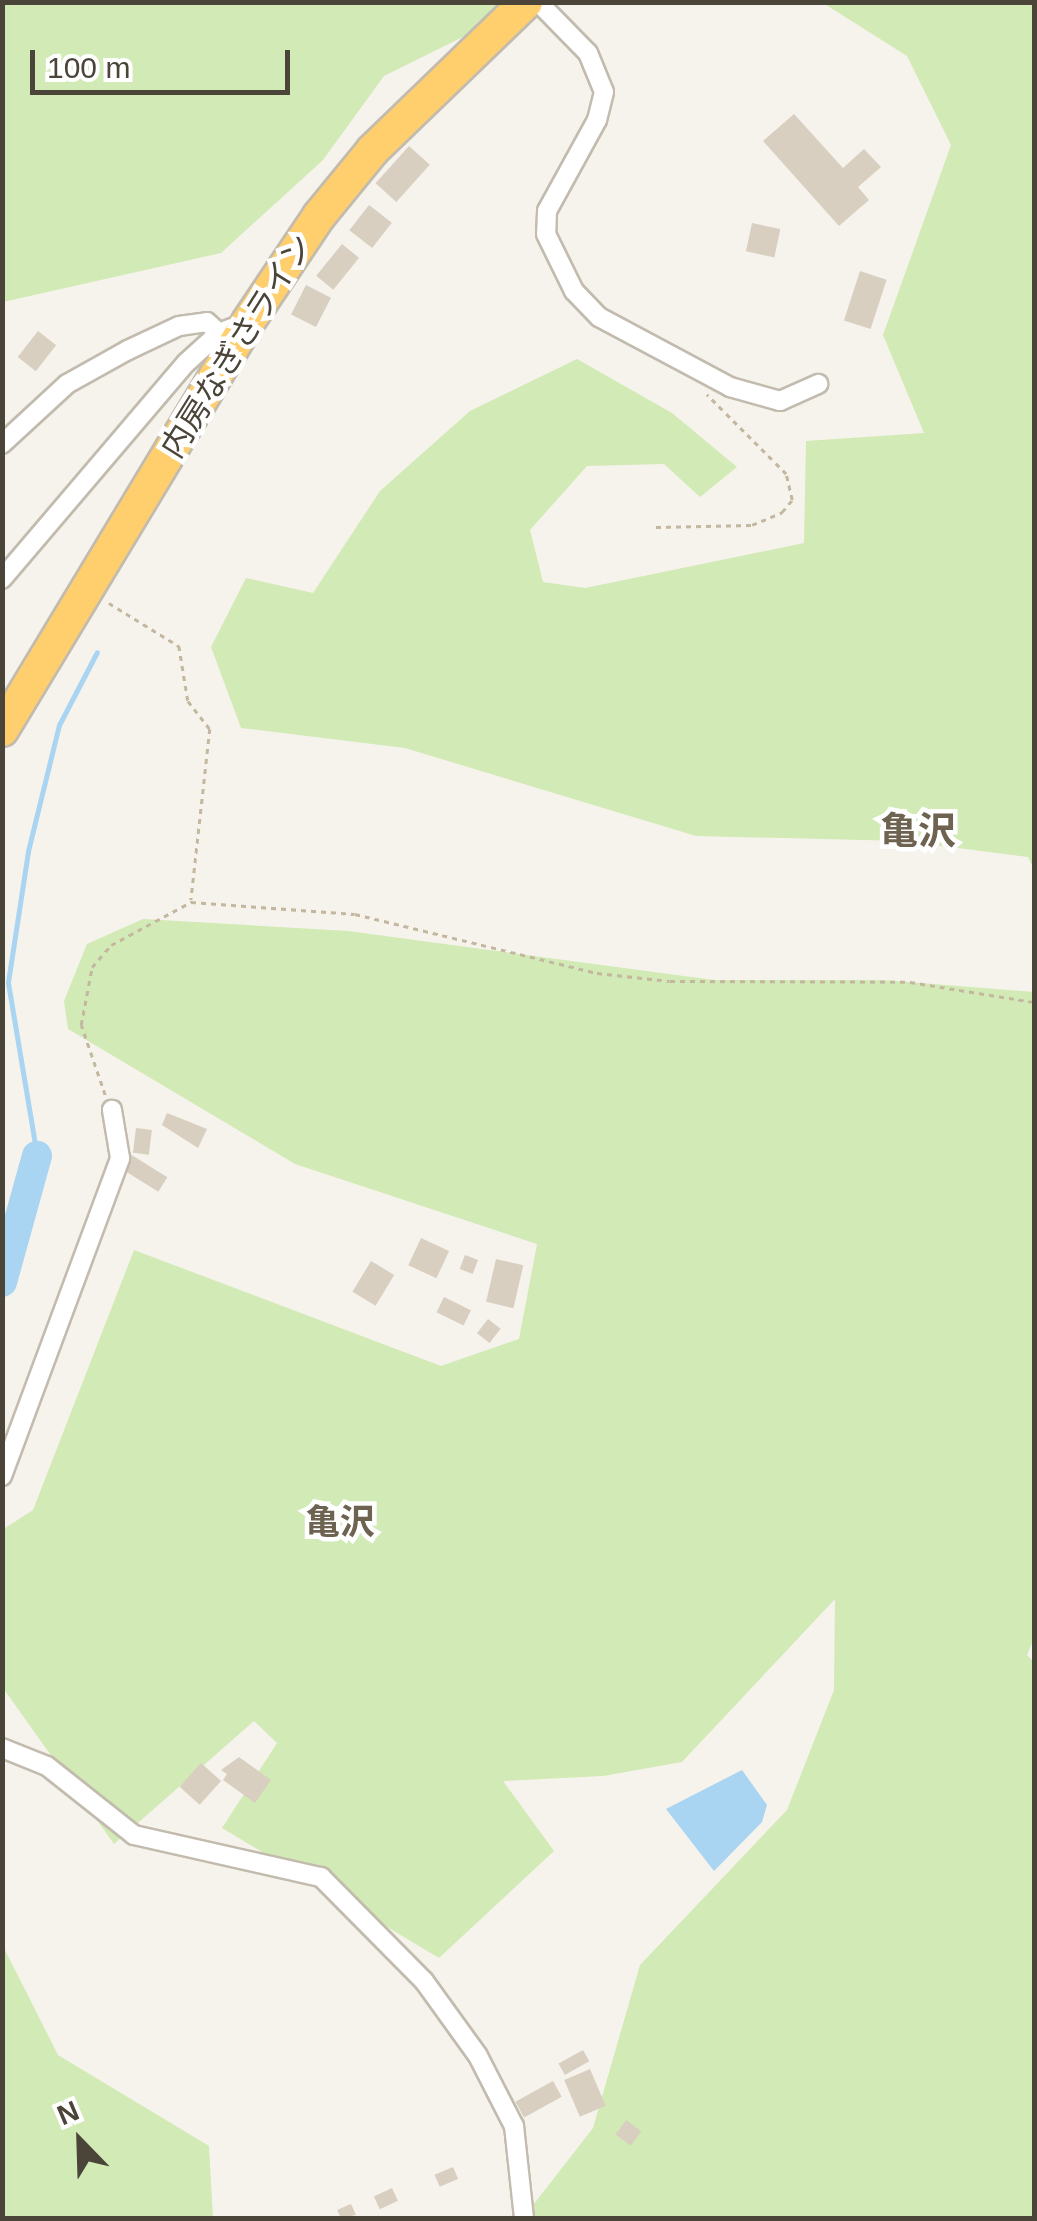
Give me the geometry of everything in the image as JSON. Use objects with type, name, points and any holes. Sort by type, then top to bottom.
[{"type":"highway","name":"内房なぎさライン","points":[[2,730],[87,592],[234,327],[373,150],[526,2]]},
{"type":"street","points":[[538,2],[588,53],[604,92],[597,120],[547,211],[555,254],[574,290],[599,317],[708,374],[780,400],[818,384]]},
{"type":"street","points":[[2,444],[67,384],[128,350],[179,326],[207,322],[234,327]]},
{"type":"street","points":[[2,579],[186,363],[234,327]]},
{"type":"street","points":[[2,1476],[120,1158],[112,1110]]},
{"type":"street","points":[[2,1748],[47,1766],[134,1835],[322,1877],[424,1980],[478,2056],[514,2126],[524,2218]]},
{"type":"path","points":[[656,527],[752,525],[782,512],[792,500],[786,474],[709,400],[708,374]]},
{"type":"path","points":[[87,592],[179,646],[188,701],[210,730],[191,902]]},
{"type":"path","points":[[112,1110],[81,1024],[84,988],[111,945],[191,902],[355,914],[597,973],[687,982],[910,982],[1034,1002]]},
{"type":"green space","points":[[3,3],[499,3],[485,26],[384,76],[323,160],[221,253],[3,302]]},
{"type":"green space","points":[[823,3],[1034,3],[1034,869],[1028,857],[904,841],[696,836],[405,748],[241,728],[211,647],[246,578],[313,593],[380,491],[470,411],[577,359],[672,413],[737,467],[700,497],[664,464],[587,466],[530,530],[543,582],[585,588],[804,543],[806,441],[924,433],[883,335],[951,145],[907,56]]},
{"type":"green space","points":[[143,919],[348,931],[714,980],[883,980],[1034,992],[1034,1638],[1027,1655],[1034,1662],[1034,2218],[523,2218],[593,2128],[640,1965],[787,1810],[834,1690],[835,1599],[682,1762],[603,1776],[503,1781],[554,1851],[439,1958],[222,1828],[277,1743],[254,1721],[114,1844],[3,1688],[2,1530],[33,1510],[134,1250],[441,1366],[519,1339],[537,1244],[295,1164],[68,1029],[64,1001],[87,944]]},
{"type":"green space","points":[[2,1944],[58,2055],[209,2146],[213,2218],[3,2218]]},
{"type":"water","points":[[742,1770],[767,1805],[762,1822],[714,1871],[666,1809]]},
{"type":"building","points":[[794,114],[843,168],[864,149],[881,167],[858,187],[869,200],[839,226],[763,141]]},
{"type":"building","points":[[409,146],[430,165],[396,202],[376,183]]},
{"type":"building","points":[[369,205],[392,223],[372,248],[349,230]]},
{"type":"building","points":[[752,223],[780,229],[774,257],[746,251]]},
{"type":"building","points":[[342,244],[359,258],[333,290],[316,276]]},
{"type":"building","points":[[860,271],[887,280],[871,329],[844,320]]},
{"type":"building","points":[[306,285],[331,298],[316,327],[291,314]]},
{"type":"building","points":[[38,331],[56,345],[36,371],[18,357]]},
{"type":"building","points":[[167,1113],[207,1129],[198,1148],[162,1125]]},
{"type":"building","points":[[136,1128],[152,1130],[149,1155],[133,1153]]},
{"type":"building","points":[[130,1154],[167,1177],[158,1192],[121,1168]]},
{"type":"building","points":[[421,1238],[449,1251],[436,1278],[408,1265]]},
{"type":"building","points":[[465,1255],[478,1260],[473,1274],[460,1269]]},
{"type":"building","points":[[496,1259],[523,1265],[513,1308],[486,1302]]},
{"type":"building","points":[[371,1261],[394,1275],[376,1306],[352,1292]]},
{"type":"building","points":[[444,1297],[471,1310],[464,1325],[437,1312]]},
{"type":"building","points":[[488,1319],[501,1329],[490,1343],[477,1333]]},
{"type":"building","points":[[239,1757],[271,1780],[255,1803],[223,1780],[227,1774],[221,1770]]},
{"type":"building","points":[[201,1763],[221,1781],[200,1805],[180,1787]]},
{"type":"building","points":[[583,2050],[589,2061],[565,2075],[559,2064]]},
{"type":"building","points":[[590,2069],[606,2106],[580,2117],[564,2080]]},
{"type":"building","points":[[553,2081],[562,2097],[524,2118],[515,2102]]},
{"type":"building","points":[[626,2120],[641,2131],[631,2146],[615,2135]]},
{"type":"building","points":[[453,2167],[458,2179],[440,2187],[435,2175]]},
{"type":"building","points":[[392,2188],[398,2201],[380,2209],[374,2196]]},
{"type":"building","points":[[351,2204],[356,2215],[341,2218],[337,2210]]},
{"type":"waterway","points":[[37,1156],[8,982],[28,851],[59,725],[97,652]]},
{"type":"waterway","points":[[2,1282],[37,1156]]},
{"type":"district","name":"亀沢","points":[[918,832]]},
{"type":"district","name":"亀沢","points":[[340,1522]]}]
